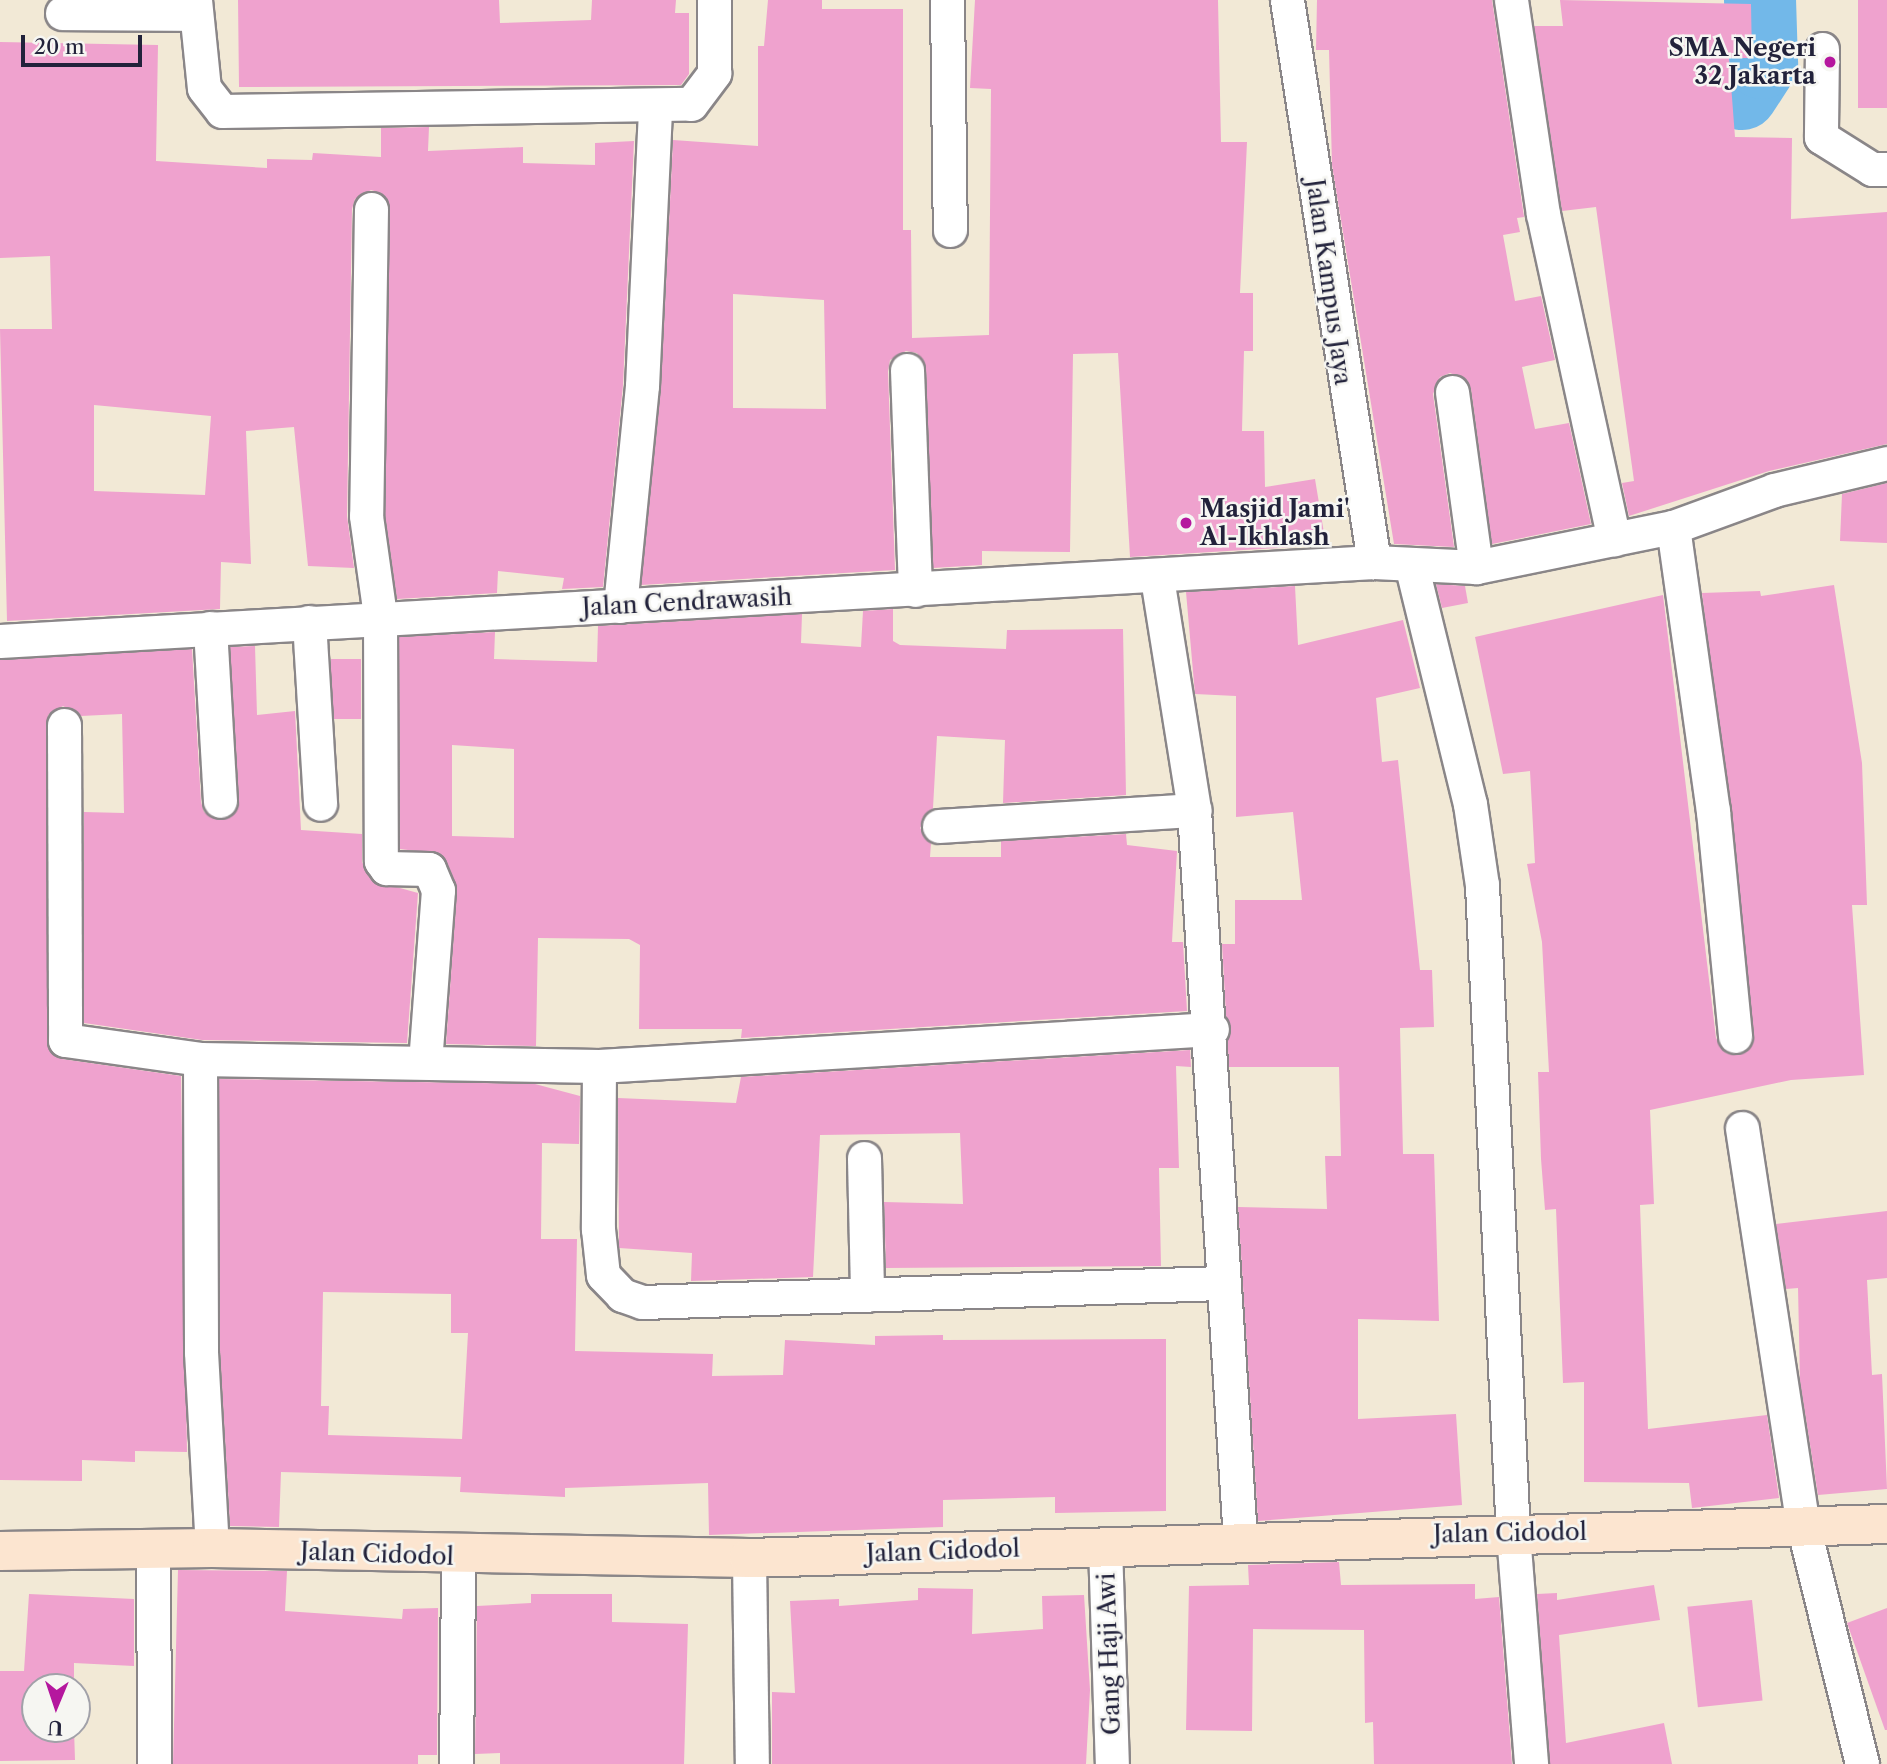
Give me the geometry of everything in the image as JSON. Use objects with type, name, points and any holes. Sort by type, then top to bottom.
[{"type":"street","points":[[62,13],[195,7],[204,88],[222,111],[655,107],[691,104],[712,83],[714,0]]},
{"type":"street","points":[[947,0],[950,230]]},
{"type":"street","name":"Jalan Kampus Jaya","points":[[1287,0],[1374,562]]},
{"type":"street","points":[[1511,0],[1546,227],[1614,539]]},
{"type":"street","points":[[1822,50],[1821,137],[1872,169],[1887,169]]},
{"type":"street","points":[[620,606],[642,386],[655,107]]},
{"type":"street","points":[[371,209],[366,516],[380,616],[381,861],[386,868],[429,869],[438,890],[425,1062]]},
{"type":"street","points":[[907,370],[915,590]]},
{"type":"street","points":[[1452,392],[1476,567]]},
{"type":"street","name":"Jalan Cendrawasih","points":[[0,641],[380,616],[1157,578],[1374,562],[1412,568],[1476,567],[1673,527],[1774,490],[1873,465]]},
{"type":"street","points":[[1673,527],[1713,811],[1735,1036]]},
{"type":"street","points":[[1412,568],[1469,804],[1482,885],[1513,1534],[1531,1764]]},
{"type":"street","points":[[1157,578],[1194,810],[1212,1029],[1222,1283],[1240,1539]]},
{"type":"street","points":[[309,622],[320,804]]},
{"type":"street","points":[[210,628],[220,801]]},
{"type":"street","points":[[64,725],[65,1040],[200,1059],[599,1066],[1212,1029]]},
{"type":"street","points":[[939,826],[1194,810]]},
{"type":"street","points":[[200,1059],[201,1352],[212,1548]]},
{"type":"street","points":[[599,1066],[598,1229],[611,1288],[642,1302],[1222,1283]]},
{"type":"street","points":[[1742,1128],[1803,1525],[1862,1764]]},
{"type":"street","points":[[863,1158],[867,1294]]},
{"type":"street","name":"Jalan Cidodol","points":[[0,1551],[153,1553],[212,1548],[458,1557],[749,1558],[1240,1539],[1887,1524]]},
{"type":"street","name":"Gang Haji Awi","points":[[1105,1545],[1112,1764]]},
{"type":"street","points":[[153,1553],[153,1764]]},
{"type":"street","points":[[456,1764],[458,1557]]},
{"type":"street","points":[[749,1558],[752,1764]]},
{"type":"building","points":[[238,0],[499,0],[500,23],[591,20],[592,0],[676,0],[675,13],[689,13],[689,74],[681,85],[239,87]]},
{"type":"building","points":[[768,0],[822,0],[822,9],[903,9],[903,230],[911,230],[912,338],[989,335],[991,89],[970,88],[975,0],[1218,0],[1221,142],[1247,142],[1240,293],[1253,293],[1253,351],[1244,351],[1242,431],[1264,431],[1265,487],[1315,479],[1326,545],[1130,557],[1118,353],[1073,354],[1070,552],[982,551],[982,565],[933,568],[926,369],[917,353],[906,351],[890,360],[888,371],[895,570],[641,585],[661,387],[673,140],[758,146],[758,46],[764,46]],"holes":[[[733,294],[824,300],[826,409],[733,408]]]},
{"type":"building","points":[[1317,0],[1492,0],[1524,217],[1517,218],[1520,232],[1503,235],[1515,301],[1541,296],[1555,360],[1522,367],[1535,429],[1569,423],[1591,524],[1492,544],[1471,389],[1467,380],[1450,373],[1440,377],[1433,394],[1454,547],[1394,544],[1332,165],[1329,50],[1316,50]]},
{"type":"building","points":[[1560,0],[1751,4],[1752,58],[1729,58],[1735,137],[1792,138],[1791,219],[1887,212],[1887,444],[1769,471],[1629,516],[1622,483],[1634,481],[1596,207],[1562,211],[1534,26],[1563,26]]},
{"type":"building","points":[[1858,0],[1887,0],[1887,108],[1858,108]]},
{"type":"building","points":[[0,42],[158,45],[156,161],[267,168],[267,159],[312,160],[313,153],[381,157],[381,128],[429,127],[428,151],[523,147],[523,163],[595,165],[595,143],[634,141],[623,385],[603,587],[562,589],[564,578],[498,571],[497,593],[397,599],[385,515],[390,209],[381,193],[371,190],[355,199],[352,209],[347,516],[354,568],[308,566],[294,427],[246,431],[251,564],[221,562],[220,609],[7,621],[0,329],[52,329],[50,256],[0,258]],"holes":[[[94,405],[211,416],[205,495],[94,491]]]},
{"type":"building","points":[[1887,483],[1887,543],[1840,541],[1842,494]]},
{"type":"building","points":[[1436,584],[1465,586],[1468,603],[1442,608]]},
{"type":"building","points":[[1834,585],[1862,763],[1867,905],[1852,905],[1864,1075],[1791,1080],[1650,1110],[1654,1204],[1640,1205],[1648,1429],[1767,1415],[1779,1498],[1692,1508],[1689,1483],[1584,1482],[1584,1382],[1563,1383],[1556,1209],[1545,1210],[1541,1159],[1538,1072],[1549,1072],[1542,942],[1527,864],[1535,863],[1530,771],[1503,774],[1475,637],[1663,595],[1716,1038],[1726,1053],[1738,1055],[1752,1045],[1754,1034],[1702,593],[1760,591],[1761,596]]},
{"type":"building","points":[[1295,586],[1298,645],[1403,620],[1420,688],[1376,698],[1382,762],[1398,760],[1420,970],[1432,970],[1434,1027],[1400,1028],[1403,1154],[1434,1154],[1439,1321],[1358,1319],[1358,1419],[1456,1414],[1462,1505],[1258,1521],[1238,1207],[1327,1209],[1325,1156],[1341,1156],[1339,1067],[1229,1067],[1222,944],[1235,944],[1235,900],[1302,900],[1293,812],[1236,817],[1236,696],[1195,694],[1186,592]]},
{"type":"building","points":[[893,609],[893,641],[900,645],[1006,649],[1007,630],[1123,629],[1126,795],[1003,803],[1005,740],[937,736],[933,808],[920,828],[931,843],[930,857],[1001,857],[1001,841],[1126,834],[1127,845],[1177,851],[1172,942],[1183,942],[1187,1011],[741,1038],[742,1029],[639,1029],[640,945],[629,939],[538,938],[536,1046],[446,1044],[457,891],[440,854],[400,849],[399,637],[495,632],[494,659],[597,662],[598,626],[802,614],[801,643],[861,647],[863,611]],"holes":[[[452,745],[514,749],[514,838],[452,836]]]},
{"type":"building","points":[[255,646],[257,715],[295,711],[301,830],[362,834],[362,862],[371,880],[418,893],[407,1043],[202,1040],[84,1023],[84,812],[124,813],[122,714],[81,716],[63,706],[48,715],[48,1048],[62,1059],[181,1076],[187,1452],[135,1451],[135,1462],[82,1460],[82,1481],[0,1480],[0,660],[192,649],[201,802],[204,812],[220,820],[231,817],[239,800],[230,647]]},
{"type":"building","points":[[331,659],[361,659],[361,719],[331,719]]},
{"type":"building","points":[[1190,1050],[1191,1067],[1176,1066],[1179,1168],[1159,1168],[1161,1266],[886,1268],[884,1202],[963,1204],[960,1133],[820,1135],[813,1277],[691,1281],[692,1253],[619,1248],[618,1098],[736,1103],[741,1077]]},
{"type":"building","points":[[219,1079],[535,1084],[580,1096],[579,1144],[542,1143],[541,1239],[577,1239],[575,1351],[713,1354],[712,1376],[783,1375],[785,1340],[875,1345],[875,1336],[943,1335],[943,1340],[1166,1339],[1166,1511],[1055,1513],[1055,1497],[943,1500],[943,1527],[709,1535],[708,1483],[565,1488],[565,1497],[460,1492],[461,1477],[281,1472],[279,1527],[230,1526],[220,1351]],"holes":[[[323,1292],[451,1294],[451,1333],[468,1333],[462,1439],[328,1435],[329,1406],[321,1406]]]},
{"type":"building","points":[[1887,1211],[1887,1278],[1867,1280],[1872,1375],[1882,1374],[1887,1489],[1818,1495],[1800,1381],[1798,1288],[1786,1289],[1776,1224]]},
{"type":"building","points":[[1339,1562],[1341,1585],[1475,1584],[1475,1599],[1499,1597],[1512,1764],[1374,1764],[1373,1722],[1365,1723],[1364,1630],[1253,1629],[1252,1731],[1186,1730],[1189,1586],[1249,1585],[1248,1565]]},
{"type":"building","points":[[178,1570],[287,1571],[285,1611],[402,1619],[403,1609],[438,1608],[437,1755],[418,1755],[418,1764],[173,1764]]},
{"type":"building","points":[[1654,1585],[1660,1620],[1559,1635],[1566,1743],[1664,1723],[1672,1764],[1550,1764],[1537,1594],[1557,1593],[1557,1600]]},
{"type":"building","points":[[918,1588],[973,1589],[972,1634],[1043,1629],[1042,1596],[1084,1595],[1090,1690],[1086,1764],[772,1764],[772,1692],[795,1693],[790,1601],[839,1599],[839,1606],[918,1600]]},
{"type":"building","points":[[29,1594],[134,1599],[134,1666],[74,1663],[74,1673],[21,1673],[21,1743],[74,1743],[75,1760],[0,1761],[0,1671],[24,1671]]},
{"type":"building","points":[[531,1594],[612,1594],[612,1622],[688,1624],[684,1764],[500,1764],[500,1753],[475,1754],[477,1606],[531,1603]]},
{"type":"building","points":[[1752,1600],[1763,1700],[1698,1707],[1687,1607]]},
{"type":"building","points":[[1887,1608],[1887,1730],[1885,1730],[1847,1623]]},
{"type":"waterway","points":[[1742,94],[1762,63],[1760,0]]},
{"type":"place","name":"SMA Negeri 32 Jakarta","points":[[1830,62]]},
{"type":"place","name":"Masjid Jami' Al-Ikhlash","points":[[1186,523]]}]
